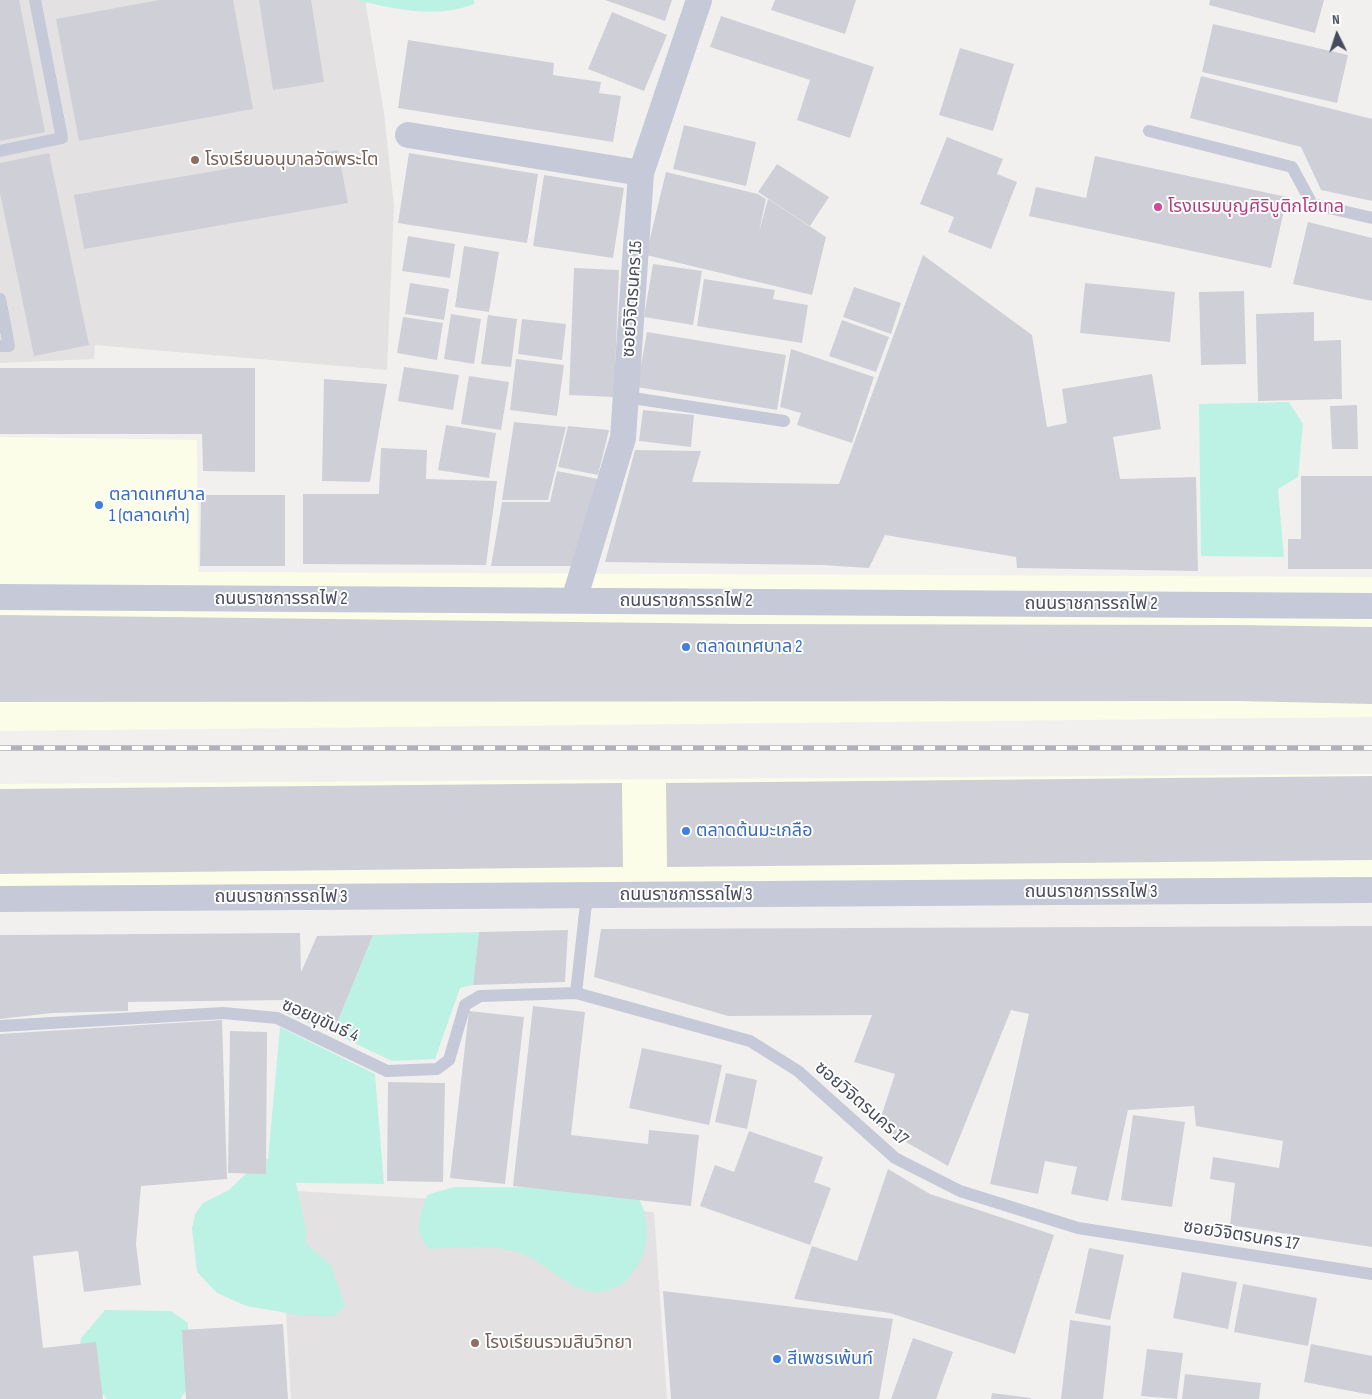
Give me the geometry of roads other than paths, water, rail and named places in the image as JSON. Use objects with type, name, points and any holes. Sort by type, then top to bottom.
[{"type":"street","name":"ซอยวิจิตรนคร 15","points":[[574,600],[623,438],[641,173],[699,0]]},
{"type":"street","points":[[408,135],[641,173]]},
{"type":"street","name":"ถนนราชการรถไฟ 2","points":[[0,597],[1372,606]]},
{"type":"street","name":"ถนนราชการรถไฟ 3","points":[[0,899],[1372,890]]},
{"type":"lane","points":[[0,151],[62,138],[35,0]]},
{"type":"lane","points":[[1148,131],[1292,167],[1312,204],[1372,218]]},
{"type":"lane","points":[[0,299],[9,346],[0,346]]},
{"type":"lane","points":[[626,397],[784,420]]},
{"type":"lane","points":[[576,993],[587,895]]},
{"type":"lane","name":"ซอยขุขันธ์ 4","points":[[0,1026],[223,1013],[277,1018],[388,1071],[437,1069],[448,1060],[465,1005],[480,996],[576,993]]},
{"type":"lane","name":"ซอยวิจิตรนคร 17","points":[[576,993],[750,1041],[798,1071],[895,1158],[960,1191],[1078,1228],[1372,1274]]},
{"type":"railway","points":[[0,748],[1372,748]]},
{"type":"place","name":"โรงเรียนอนุบาลวัดพระโต","points":[[195,160]]},
{"type":"place","name":"โรงแรมบุญศิริบูติกโฮเทล","points":[[1158,207]]},
{"type":"place","name":"ตลาดเทศบาล 1 (ตลาดเก่า)","points":[[99,505]]},
{"type":"place","name":"ตลาดเทศบาล 2","points":[[686,647]]},
{"type":"place","name":"ตลาดต้นมะเกลือ","points":[[686,831]]},
{"type":"place","name":"โรงเรียนรวมสินวิทยา","points":[[475,1343]]},
{"type":"place","name":"สีเพชรเพ้นท์","points":[[777,1359]]}]
